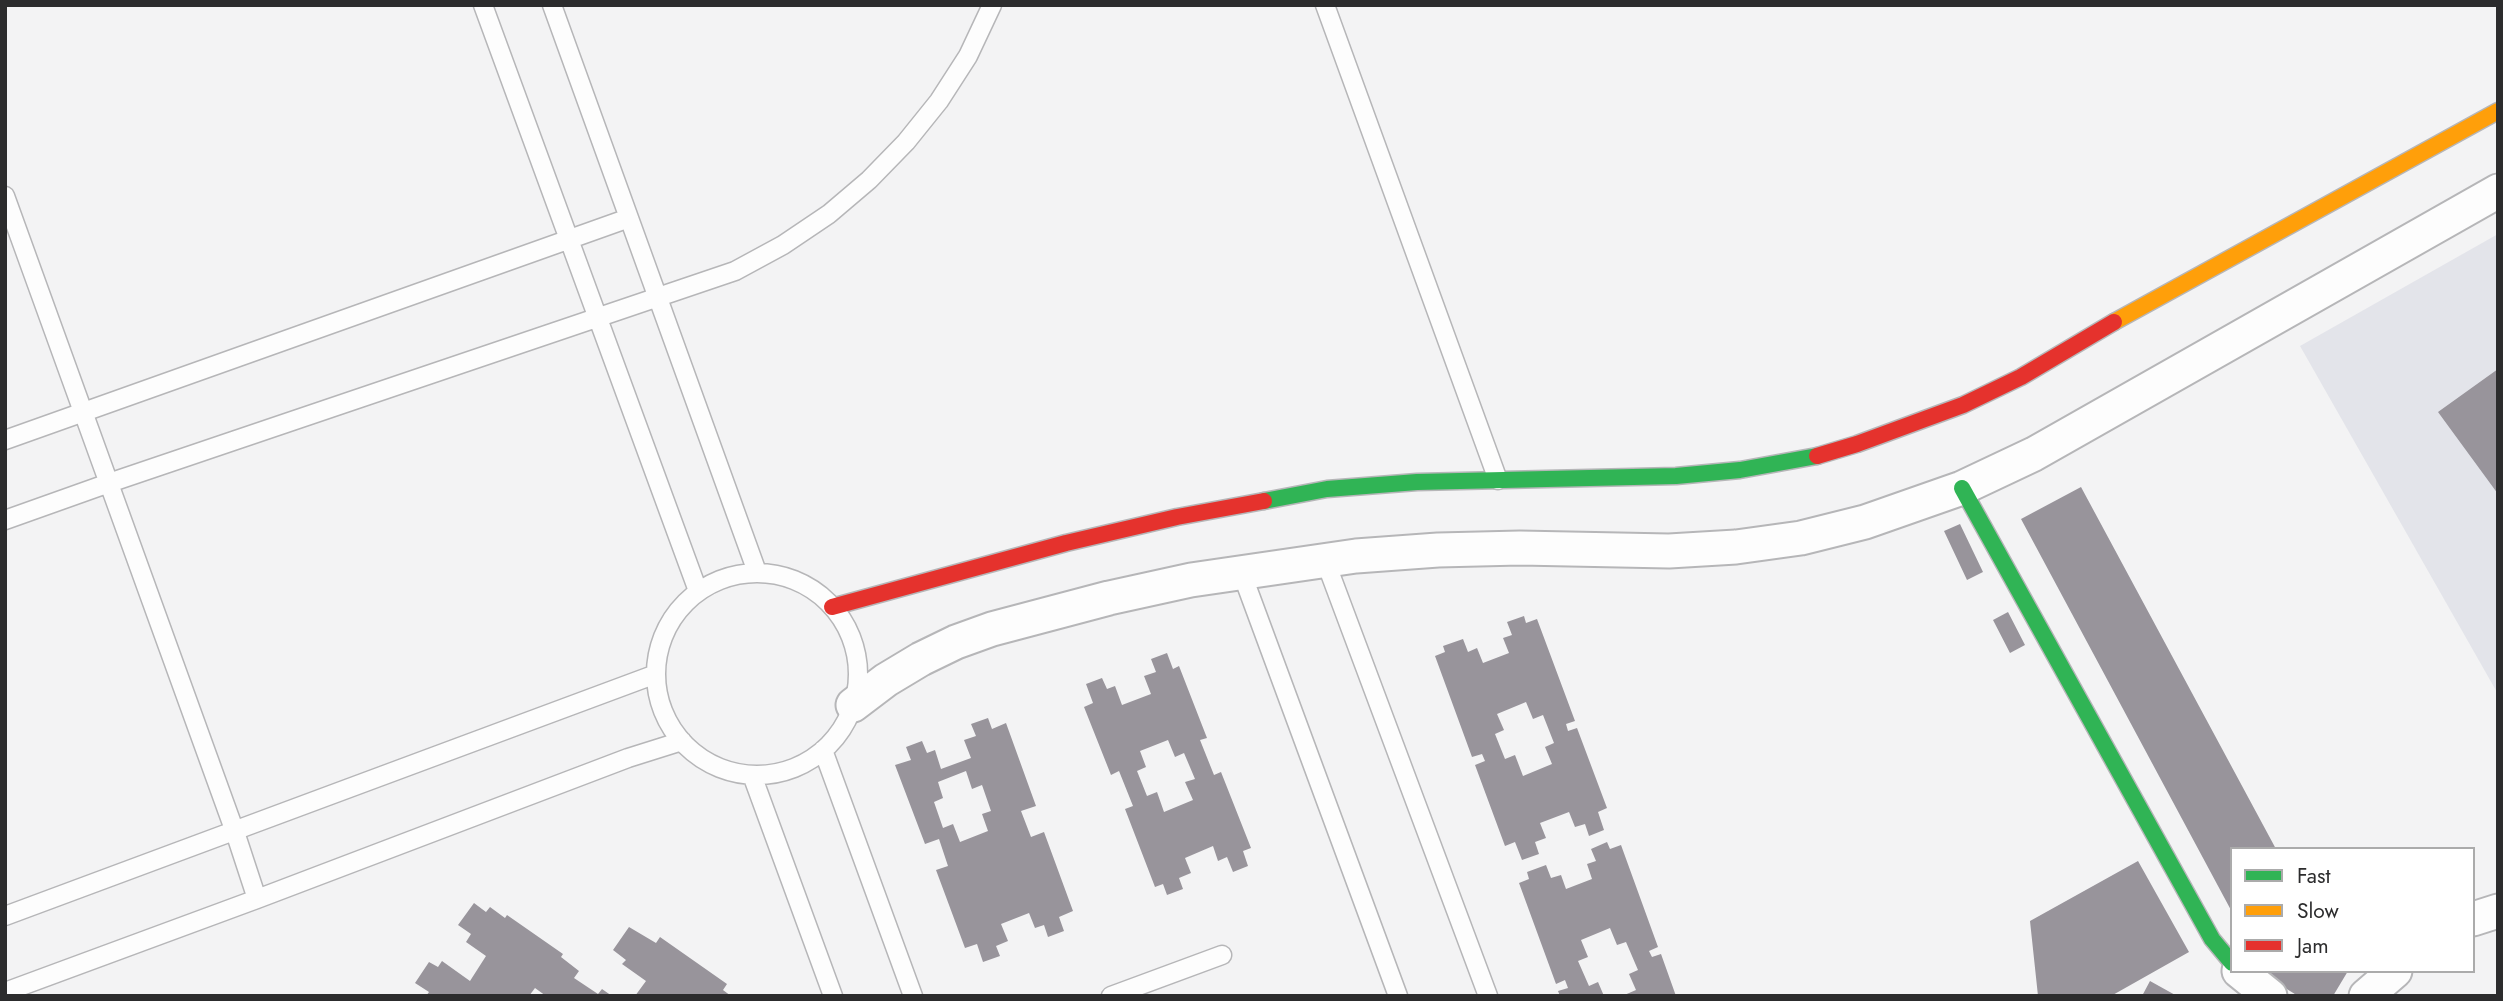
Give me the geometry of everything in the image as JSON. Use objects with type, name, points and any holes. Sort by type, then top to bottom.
[{"type":"street","points":[[832,607],[1066,543],[1251,502],[1327,489],[1417,482],[1676,476],[1803,460],[1911,426],[2021,377],[2133,310],[2498,111]]},
{"type":"street","points":[[853,705],[886,680],[921,659],[992,629],[1109,598],[1241,571],[1356,556],[1438,550],[1520,548],[1669,551],[1736,547],[1801,538],[1865,522],[1962,488],[2034,454],[2498,191]]},
{"type":"street","points":[[1962,488],[2230,968]]},
{"type":"street","points":[[2475,918],[2498,911]]},
{"type":"street","points":[[2366,996],[2393,973]]},
{"type":"street","points":[[2235,976],[2270,996]]},
{"type":"lane","points":[[483,5],[698,591]]},
{"type":"lane","points":[[552,5],[757,572]]},
{"type":"lane","points":[[5,520],[735,271],[783,245],[828,215],[869,180],[906,142],[939,101],[968,56],[992,5]]},
{"type":"lane","points":[[1325,5],[1498,480]]},
{"type":"lane","points":[[5,196],[257,899]]},
{"type":"lane","points":[[5,440],[629,218]]},
{"type":"lane","points":[[1325,561],[1488,996]]},
{"type":"lane","points":[[1241,571],[1398,996]]},
{"type":"lane","points":[[757,572],[788,577],[817,592],[839,614],[854,642],[859,674],[853,705],[839,734],[823,750],[789,771],[752,775],[726,770],[698,756],[682,741],[661,705],[656,674],[661,642],[675,614],[698,591],[726,577],[757,572]]},
{"type":"lane","points":[[5,916],[656,674]]},
{"type":"lane","points":[[5,992],[615,763],[682,741]]},
{"type":"lane","points":[[823,750],[913,996]]},
{"type":"lane","points":[[752,775],[833,996]]},
{"type":"lane","points":[[1111,996],[1222,954]]},
{"type":"shaded area","points":[[2498,234],[2498,694],[2300,346]]},
{"type":"building","points":[[2498,369],[2498,494],[2438,412]]},
{"type":"building","points":[[2081,487],[2275,847],[2230,847],[2230,908],[2021,519]]},
{"type":"building","points":[[1960,524],[1983,572],[1967,580],[1944,531]]},
{"type":"building","points":[[2008,612],[2025,645],[2010,653],[1993,620]]},
{"type":"building","points":[[1524,616],[1526,623],[1537,619],[1575,721],[1566,724],[1568,731],[1577,728],[1607,808],[1598,812],[1604,830],[1589,836],[1585,824],[1575,827],[1569,812],[1540,823],[1546,838],[1535,842],[1539,854],[1522,860],[1515,842],[1505,846],[1475,765],[1485,761],[1482,754],[1472,757],[1435,656],[1445,652],[1443,646],[1463,639],[1468,652],[1477,648],[1483,663],[1509,653],[1503,638],[1512,635],[1507,622]],"holes":[[[1526,702],[1533,719],[1543,715],[1554,743],[1545,747],[1552,764],[1523,776],[1515,755],[1505,759],[1495,734],[1504,730],[1497,714]]]},
{"type":"building","points":[[1167,653],[1173,669],[1179,666],[1207,738],[1200,740],[1214,775],[1221,772],[1251,848],[1243,851],[1248,866],[1233,872],[1227,857],[1218,861],[1213,846],[1185,858],[1191,873],[1179,878],[1183,889],[1167,895],[1163,884],[1155,887],[1125,809],[1133,806],[1119,771],[1111,775],[1084,707],[1093,703],[1086,684],[1102,678],[1107,689],[1115,686],[1122,705],[1151,694],[1144,676],[1156,672],[1151,659]],"holes":[[[1168,740],[1175,757],[1184,753],[1195,779],[1185,782],[1193,800],[1164,812],[1157,792],[1147,796],[1137,771],[1146,767],[1140,751]]]},
{"type":"building","points":[[988,718],[992,729],[1006,723],[1036,806],[1021,811],[1031,837],[1044,832],[1073,911],[1059,917],[1064,931],[1048,937],[1044,925],[1035,928],[1029,913],[1001,924],[1008,941],[996,946],[1000,956],[983,962],[977,944],[965,948],[936,870],[948,866],[939,839],[925,844],[895,765],[911,760],[906,747],[922,741],[927,753],[935,750],[941,769],[971,758],[964,740],[976,736],[971,724]],"holes":[[[966,771],[972,789],[982,785],[991,811],[982,814],[988,831],[960,842],[953,824],[943,828],[934,802],[943,798],[938,782]]]},
{"type":"building","points":[[1607,842],[1610,849],[1621,845],[1658,947],[1649,951],[1652,957],[1661,954],[1676,996],[1622,996],[1636,990],[1629,974],[1638,970],[1626,942],[1617,945],[1610,928],[1581,940],[1588,957],[1578,961],[1589,986],[1598,982],[1604,996],[1560,996],[1558,991],[1568,988],[1565,980],[1556,984],[1519,883],[1529,879],[1527,872],[1546,865],[1551,878],[1561,875],[1566,889],[1592,879],[1587,864],[1596,861],[1591,849]]},
{"type":"building","points":[[2138,861],[2189,952],[2111,996],[2038,996],[2030,921]]},
{"type":"building","points":[[474,903],[486,912],[490,907],[505,918],[507,915],[563,954],[561,957],[579,971],[574,978],[598,994],[602,989],[612,996],[546,996],[535,988],[529,996],[426,996],[429,992],[415,983],[429,962],[438,967],[442,961],[470,981],[486,956],[466,942],[471,934],[458,925]]},
{"type":"building","points":[[629,927],[656,943],[660,937],[727,984],[723,990],[731,996],[635,996],[646,981],[622,964],[626,960],[613,950]]},
{"type":"building","points":[[2264,973],[2347,973],[2333,996],[2298,996]]},
{"type":"building","points":[[2150,981],[2177,996],[2142,996]]},
{"type":"traffic: fast","points":[[1264,501],[1327,489],[1417,482],[1676,476],[1740,470],[1817,456]]},
{"type":"traffic: fast","points":[[1962,488],[2212,939],[2230,961]]},
{"type":"traffic: slow","points":[[2114,322],[2498,111]]},
{"type":"traffic: jam","points":[[1817,456],[1963,405],[2021,377],[2114,322]]},
{"type":"traffic: jam","points":[[832,607],[1066,543],[1177,517],[1264,501]]}]
